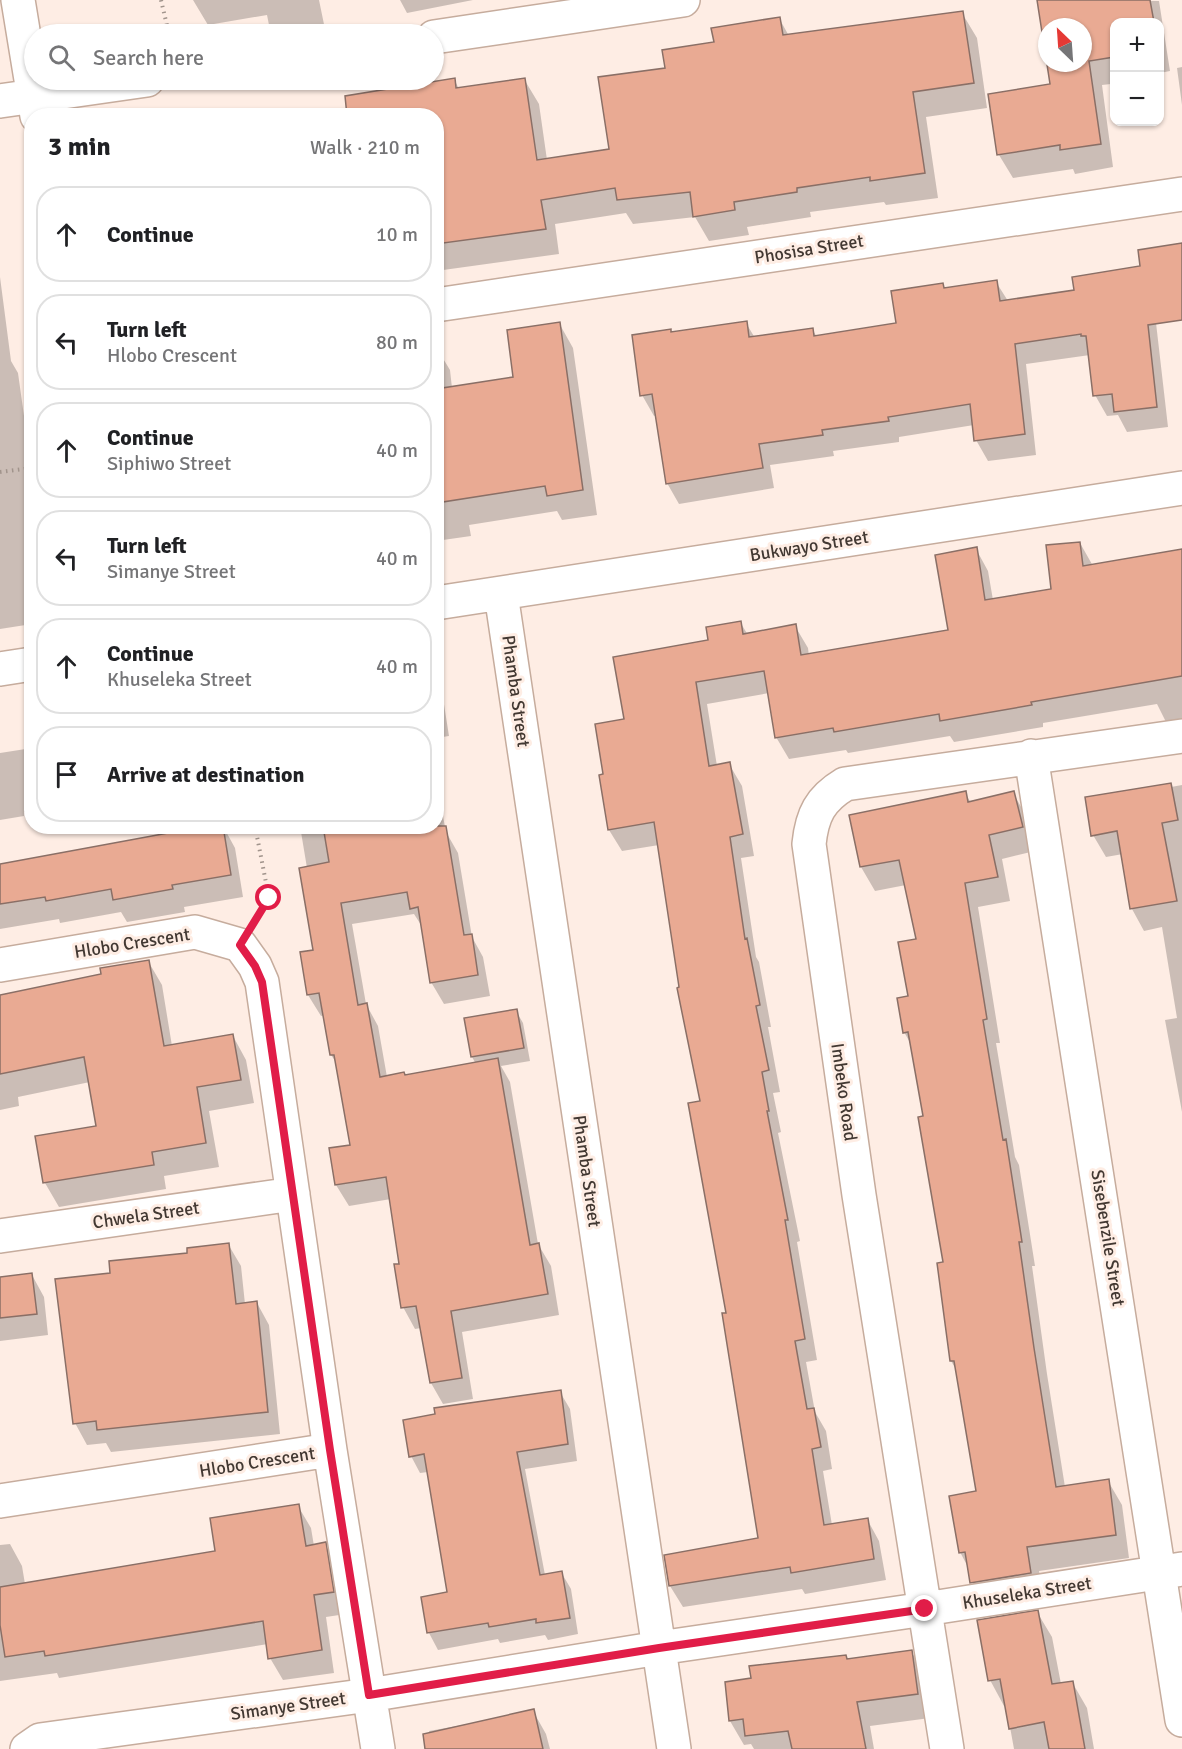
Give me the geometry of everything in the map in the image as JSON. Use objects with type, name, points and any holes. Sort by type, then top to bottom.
[{"type":"street","points":[[18,0],[24,37]]},
{"type":"street","points":[[444,36],[683,0]]},
{"type":"street","points":[[32,90],[35,106]]},
{"type":"street","points":[[0,101],[35,106],[104,90]]},
{"type":"street","name":"Phosisa Street","points":[[444,304],[1182,194]]},
{"type":"street","name":"Bukwayo Street","points":[[444,602],[1182,488]]},
{"type":"street","name":"Phamba Street","points":[[501,594],[674,1749]]},
{"type":"street","points":[[0,669],[24,665]]},
{"type":"street","name":"Imbeko Road","points":[[947,1749],[859,1195],[808,844],[815,813],[832,792],[845,784],[1182,736]]},
{"type":"street","name":"Sisebenzile Street","points":[[1031,756],[1170,1571],[1182,1720]]},
{"type":"street","name":"Hlobo Crescent","points":[[0,965],[195,932],[240,945],[255,966],[262,982],[330,1450],[0,1501]]},
{"type":"street","name":"Chwela Street","points":[[0,1236],[293,1194]]},
{"type":"street","points":[[330,1450],[378,1749]]},
{"type":"street","name":"Khuseleka Street","points":[[659,1648],[1170,1571]]},
{"type":"street","name":"Simanye Street","points":[[27,1749],[40,1740],[369,1695],[659,1648]]},
{"type":"path","points":[[161,0],[167,24]]},
{"type":"path","points":[[0,472],[24,469]]},
{"type":"path","points":[[240,945],[269,898],[257,834]]},
{"type":"building","points":[[1037,0],[1150,0],[1153,18],[1110,18],[1110,58],[1092,61],[1092,18],[1040,18]]},
{"type":"building","points":[[963,11],[974,83],[913,92],[925,173],[870,181],[870,177],[797,188],[797,192],[734,202],[735,210],[693,217],[690,192],[617,200],[615,188],[541,200],[546,229],[444,243],[444,108],[346,108],[345,96],[382,90],[444,90],[444,80],[455,78],[456,88],[525,78],[537,160],[609,149],[598,77],[665,68],[662,50],[714,42],[711,28],[780,17],[783,35]]},
{"type":"building","points":[[1048,72],[1091,72],[1101,144],[1060,150],[1060,145],[997,155],[988,94],[1050,84]]},
{"type":"building","points":[[1182,243],[1182,320],[1148,325],[1157,407],[1114,412],[1112,394],[1093,396],[1086,336],[1081,336],[1081,334],[1015,344],[1025,434],[974,441],[970,404],[888,417],[889,421],[822,430],[823,435],[759,444],[763,468],[666,484],[652,394],[640,396],[632,335],[747,321],[749,337],[813,328],[814,336],[896,323],[891,291],[943,283],[944,288],[997,280],[1000,301],[1074,290],[1072,277],[1140,266],[1138,250]]},
{"type":"building","points":[[560,322],[583,490],[547,496],[545,486],[444,502],[444,388],[513,377],[507,330]]},
{"type":"building","points":[[1080,542],[1083,566],[1182,549],[1182,676],[1031,702],[1032,705],[940,721],[939,714],[834,732],[833,728],[775,738],[764,671],[696,682],[709,766],[730,762],[743,834],[730,837],[745,939],[747,938],[760,1005],[756,1006],[769,1070],[762,1072],[769,1111],[767,1111],[788,1220],[785,1220],[805,1339],[795,1341],[807,1409],[814,1408],[821,1447],[812,1449],[824,1525],[868,1518],[874,1559],[791,1573],[790,1567],[669,1586],[664,1555],[758,1538],[722,1313],[726,1313],[688,1103],[700,1101],[677,988],[679,987],[654,822],[608,830],[599,775],[603,774],[595,724],[624,719],[613,657],[708,640],[706,627],[741,621],[743,634],[796,624],[801,655],[948,630],[935,555],[977,547],[985,600],[1051,589],[1046,545]]},
{"type":"building","points":[[1171,783],[1178,820],[1162,823],[1177,901],[1130,909],[1117,831],[1091,836],[1085,797]]},
{"type":"building","points":[[966,791],[968,802],[1014,791],[1023,827],[989,835],[998,877],[965,883],[987,1019],[983,1020],[1003,1140],[1006,1139],[1022,1242],[1019,1242],[1056,1487],[1109,1479],[1116,1535],[1027,1547],[1031,1573],[970,1583],[965,1552],[959,1553],[949,1496],[976,1491],[954,1361],[950,1361],[937,1263],[943,1262],[918,1117],[923,1116],[908,1032],[903,1033],[897,998],[908,996],[898,942],[916,939],[899,860],[860,867],[849,815]]},
{"type":"building","points":[[444,826],[446,826],[464,935],[472,934],[478,975],[430,983],[418,907],[410,909],[407,892],[341,903],[358,1005],[367,1003],[380,1077],[404,1072],[405,1075],[498,1058],[530,1245],[539,1243],[548,1294],[451,1311],[462,1378],[430,1383],[416,1306],[401,1308],[394,1264],[399,1264],[386,1177],[335,1185],[329,1148],[350,1145],[334,1055],[330,1055],[319,993],[307,995],[300,952],[313,950],[299,868],[329,862],[324,834],[444,834]]},
{"type":"building","points":[[163,834],[224,834],[231,875],[172,885],[173,889],[113,900],[111,889],[46,901],[45,897],[0,904],[0,864]]},
{"type":"building","points":[[149,960],[164,1046],[233,1034],[241,1080],[197,1087],[206,1143],[152,1152],[154,1165],[43,1183],[35,1136],[96,1126],[84,1057],[0,1074],[0,995],[101,974],[100,968]]},
{"type":"building","points":[[517,1009],[524,1048],[471,1057],[464,1018]]},
{"type":"building","points":[[229,1243],[236,1304],[257,1301],[268,1412],[97,1430],[96,1421],[73,1424],[55,1279],[110,1273],[109,1261],[187,1253],[187,1248]]},
{"type":"building","points":[[32,1273],[37,1314],[0,1318],[0,1277]]},
{"type":"building","points":[[561,1390],[568,1444],[517,1452],[540,1575],[562,1571],[570,1618],[536,1623],[536,1619],[489,1627],[488,1623],[427,1633],[421,1597],[447,1592],[424,1454],[409,1457],[403,1420],[435,1414],[434,1408]]},
{"type":"building","points":[[299,1504],[306,1546],[326,1542],[334,1592],[314,1595],[322,1650],[268,1659],[263,1621],[45,1656],[44,1651],[5,1657],[0,1625],[0,1587],[215,1551],[210,1518]]},
{"type":"building","points":[[1038,1610],[1052,1684],[1073,1681],[1085,1749],[1049,1749],[1044,1722],[1009,1729],[1000,1679],[988,1681],[977,1620]]},
{"type":"building","points":[[912,1650],[918,1694],[857,1702],[866,1749],[792,1749],[788,1731],[745,1736],[743,1719],[729,1721],[725,1682],[751,1678],[749,1666],[846,1655],[847,1659]]},
{"type":"building","points":[[534,1709],[543,1749],[425,1749],[423,1734]]},
{"type":"route","points":[[269,898],[240,945],[248,954],[262,982],[330,1450],[369,1695],[659,1648],[925,1609]]}]
